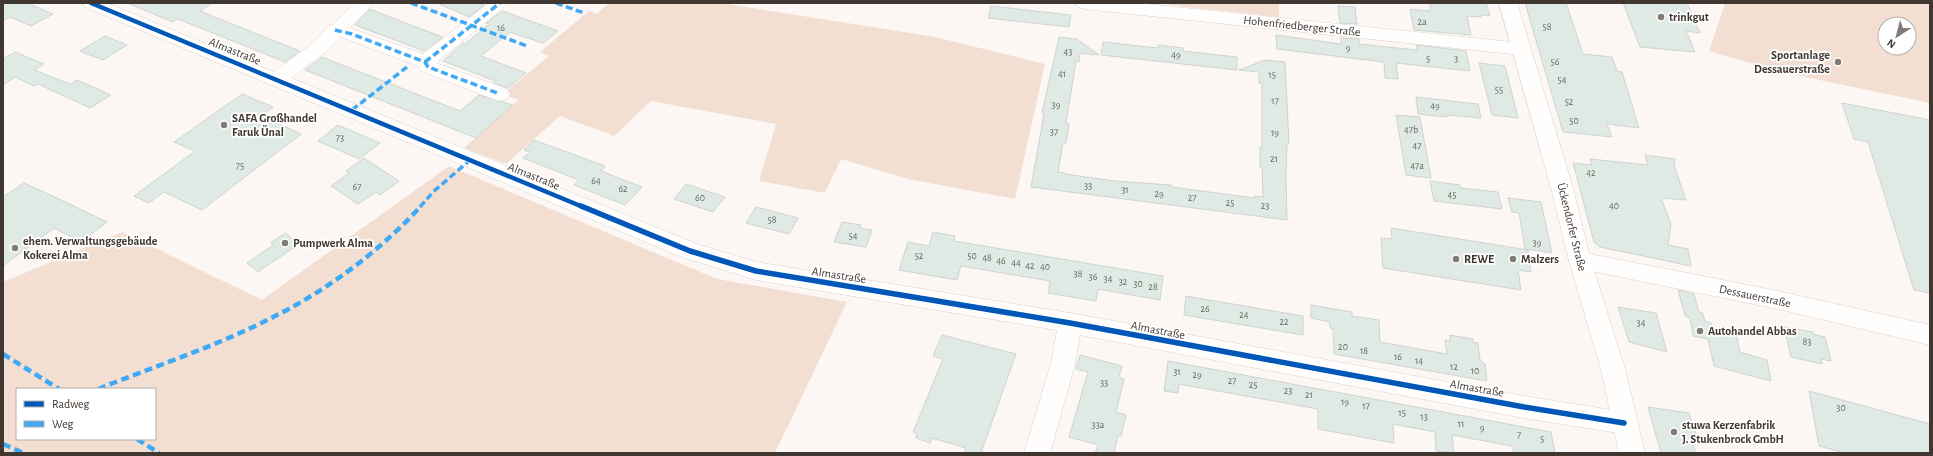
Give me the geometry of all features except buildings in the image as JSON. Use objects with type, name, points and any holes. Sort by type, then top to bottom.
[{"type":"street","name":"Almastraße","points":[[91,3],[690,251],[756,271],[1070,323],[1524,407],[1624,423]]},
{"type":"street","points":[[277,79],[320,47],[335,30],[364,3]]},
{"type":"street","points":[[425,62],[500,3]]},
{"type":"street","name":"Hohenfriedberger Straße","points":[[1084,3],[1521,49]]},
{"type":"street","name":"Ückendorfer Straße","points":[[1508,3],[1562,188],[1580,261],[1613,369],[1632,453]]},
{"type":"street","points":[[335,30],[352,34],[425,62],[428,67],[500,94]]},
{"type":"street","name":"Dessauerstraße","points":[[1580,261],[1778,300],[1930,335]]},
{"type":"street","points":[[1037,453],[1063,364],[1070,323]]},
{"type":"shaded area","points":[[609,3],[721,3],[935,37],[1045,64],[1015,199],[908,179],[841,159],[825,193],[759,181],[776,124],[651,101],[614,136],[560,116],[506,164],[464,148],[519,100],[503,94],[549,56],[540,52],[589,11],[597,14]]},
{"type":"shaded area","points":[[1153,3],[1279,3],[1279,17]]},
{"type":"shaded area","name":"Sportanlage Dessauerstraße","points":[[1725,3],[1930,3],[1930,103],[1781,72],[1709,51]]},
{"type":"shaded area","points":[[449,166],[717,279],[847,302],[775,453],[3,453],[3,282],[122,232],[262,300]]},
{"type":"marked path","points":[[411,3],[527,46]]},
{"type":"marked path","points":[[425,62],[500,3]]},
{"type":"marked path","points":[[556,3],[584,13]]},
{"type":"marked path","points":[[335,30],[352,34],[425,62],[428,67],[500,94]]},
{"type":"marked path","points":[[352,110],[407,67]]},
{"type":"marked path","points":[[101,388],[219,341],[276,316],[307,299],[380,247],[402,227],[433,192],[469,161]]},
{"type":"marked path","points":[[3,354],[57,388]]},
{"type":"marked path","points":[[139,440],[159,453]]},
{"type":"marked path","points":[[3,444],[23,453]]},
{"type":"cycle path","points":[[91,3],[690,251],[756,271],[1070,323],[1524,407],[1624,423]]},
{"type":"place","name":"trinkgut","points":[[1661,17]]},
{"type":"place","name":"Sportanlage Dessauerstraße","points":[[1838,62]]},
{"type":"place","name":"SAFA Großhandel Faruk Ünal","points":[[224,125]]},
{"type":"place","name":"Pumpwerk Alma","points":[[285,243]]},
{"type":"place","name":"ehem. Verwaltungsgebäude Kokerei Alma","points":[[15,248]]},
{"type":"place","name":"REWE","points":[[1456,259]]},
{"type":"place","name":"Malzers","points":[[1513,259]]},
{"type":"place","name":"Autohandel Abbas","points":[[1700,331]]},
{"type":"place","name":"stuwa Kerzenfabrik J. Stukenbrock GmbH","points":[[1674,432]]}]
